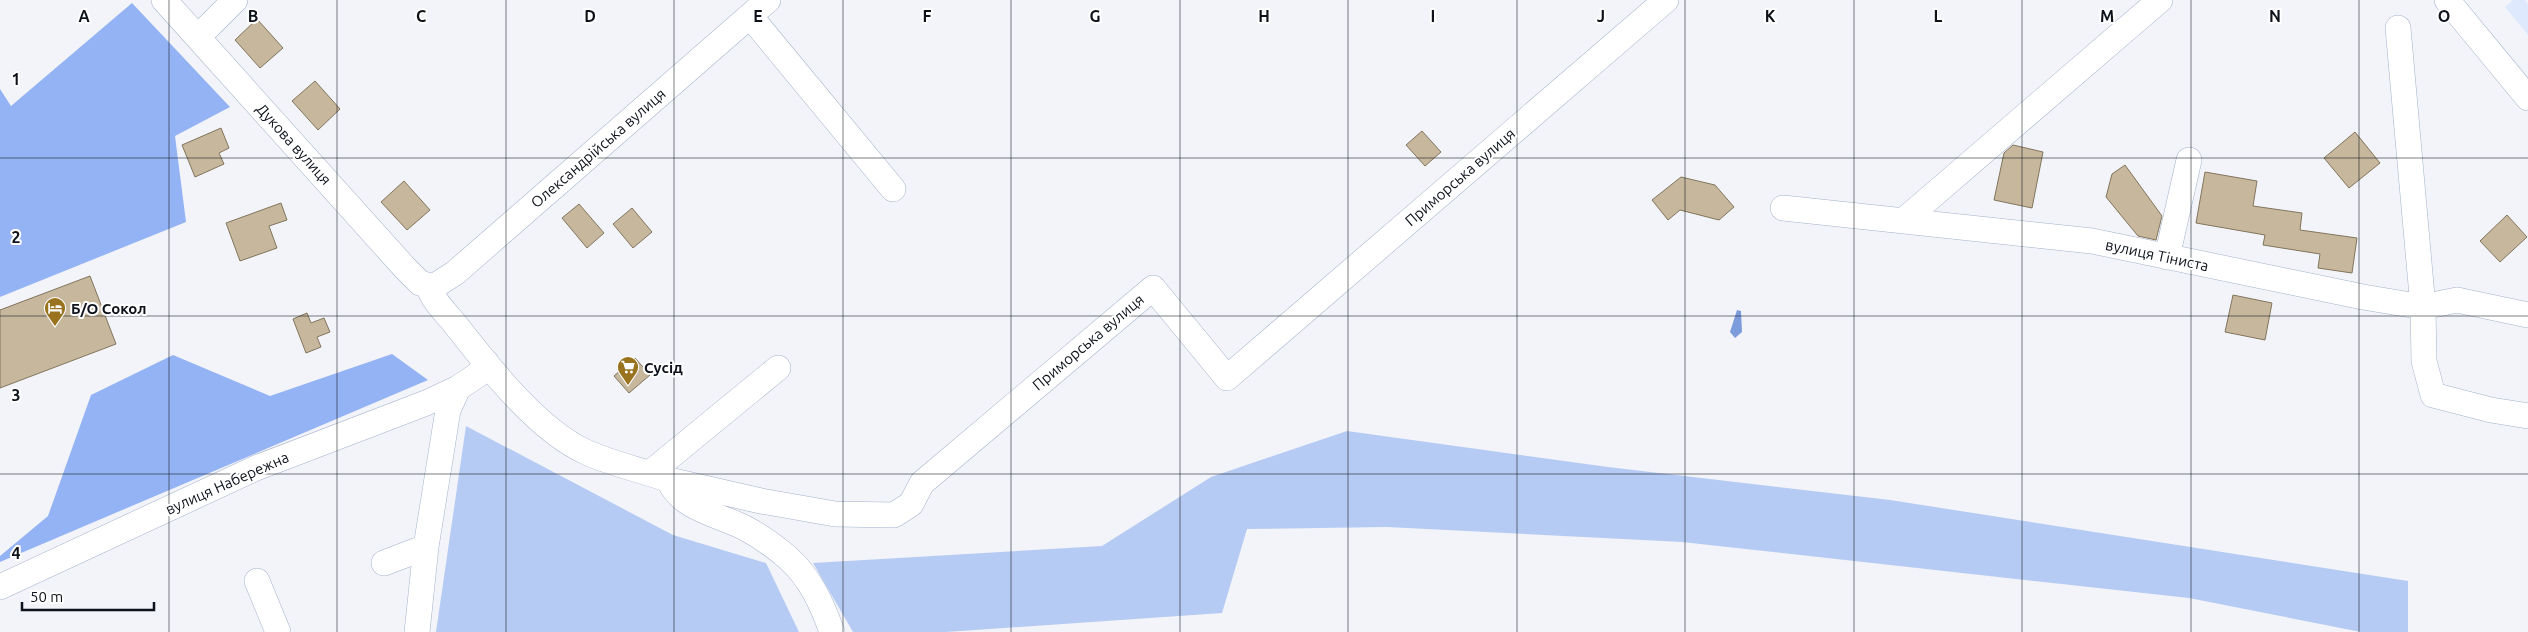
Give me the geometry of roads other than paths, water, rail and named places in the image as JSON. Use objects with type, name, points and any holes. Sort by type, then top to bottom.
[{"type":"street","name":"Дукова вулиця","points":[[164,0],[398,261],[427,286],[486,362],[542,421],[561,438],[586,452],[660,477]]},
{"type":"street","points":[[198,37],[235,0]]},
{"type":"street","name":"Приморська вулиця","points":[[660,477],[735,496],[834,514],[894,515],[911,504],[922,483],[1153,288],[1227,378],[1666,0]]},
{"type":"street","points":[[1903,221],[2160,0]]},
{"type":"street","points":[[2447,0],[2528,98]]},
{"type":"street","points":[[759,8],[893,189]]},
{"type":"street","name":"Олександрійська вулиця","points":[[427,286],[441,283],[455,273],[759,8]]},
{"type":"street","points":[[2398,28],[2423,307],[2424,361],[2433,395],[2491,410],[2528,416]]},
{"type":"street","points":[[2167,257],[2189,160]]},
{"type":"street","name":"вулиця Тіниста","points":[[1783,208],[2092,241],[2363,297],[2423,307],[2457,300],[2528,315]]},
{"type":"street","name":"вулиця Набережна","points":[[0,587],[256,468],[426,404],[458,388],[478,374],[486,362]]},
{"type":"street","points":[[778,368],[660,477],[674,492],[690,504],[744,528],[788,558],[808,580],[821,601],[832,632]]},
{"type":"street","points":[[417,632],[426,547],[448,410],[458,388]]},
{"type":"street","points":[[384,563],[426,547]]},
{"type":"street","points":[[257,581],[277,628]]},
{"type":"place","name":"Б/О Сокол","points":[[55,327]]},
{"type":"place","name":"Сусід","points":[[628,386]]}]
